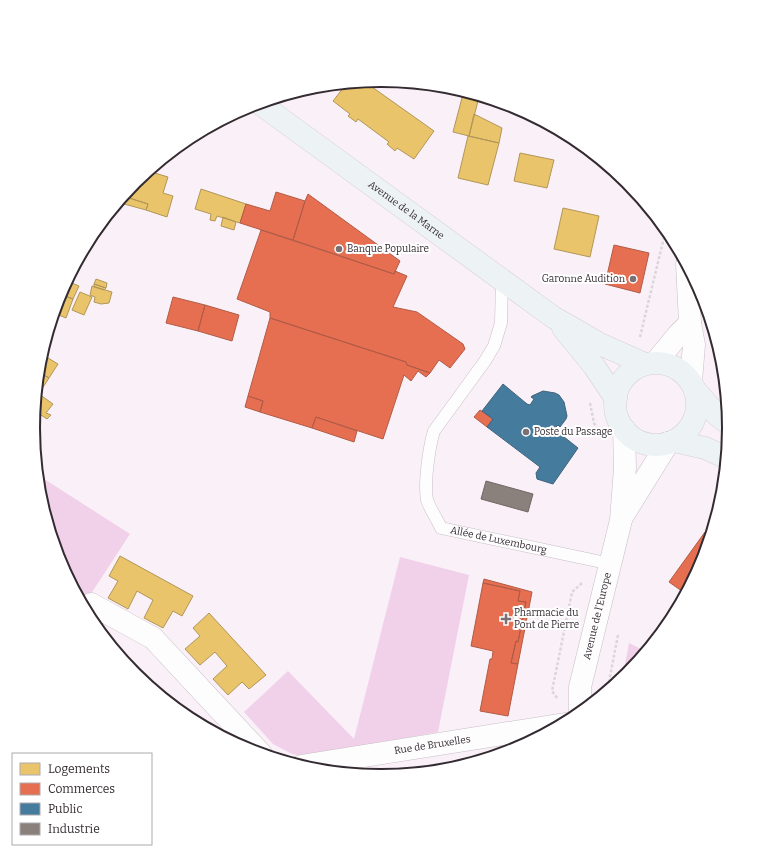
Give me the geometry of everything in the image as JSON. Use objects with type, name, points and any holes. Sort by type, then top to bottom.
[{"type":"main road","name":"Avenue de la Marne","points":[[265,108],[553,317],[600,344],[646,357]]},
{"type":"main road","name":"Avenue de la Marne","points":[[553,317],[594,366],[616,398]]},
{"type":"main road","points":[[722,456],[705,448],[672,442],[654,445],[640,441],[631,436],[618,420],[615,410],[616,398],[620,384],[630,371],[646,357],[669,364],[682,371],[717,415],[723,419]]},
{"type":"main road","points":[[672,442],[684,434],[692,426],[698,403],[694,386]]},
{"type":"street","points":[[688,276],[690,323],[694,345],[694,386]]},
{"type":"street","points":[[646,357],[678,335],[690,323]]},
{"type":"street","name":"Avenue de l'Europe","points":[[580,706],[580,688],[621,520],[625,468],[624,429]]},
{"type":"street","name":"Avenue de l'Europe","points":[[621,520],[672,442]]},
{"type":"street","points":[[91,604],[153,638],[252,744]]},
{"type":"street","name":"Rue de Bruxelles","points":[[317,763],[547,727]]},
{"type":"lane","name":"Allée de Luxembourg","points":[[502,279],[501,323],[494,346],[485,361],[434,431],[431,441],[427,480],[428,500],[441,528],[611,564]]},
{"type":"path","points":[[646,357],[665,238]]},
{"type":"path","points":[[589,397],[594,423],[604,442]]},
{"type":"path","points":[[559,700],[552,691],[572,592],[585,581]]},
{"type":"shaded area","points":[[44,479],[130,534],[87,600],[75,580],[58,538]]},
{"type":"shaded area","points":[[400,557],[469,575],[438,732],[304,756],[292,754],[273,744],[244,712],[288,671],[354,739]]},
{"type":"shaded area","points":[[629,643],[642,649],[624,669]]},
{"type":"building: Logements","points":[[373,87],[434,131],[414,159],[397,148],[395,151],[387,144],[389,142],[358,119],[356,122],[348,116],[350,114],[333,101],[342,90]]},
{"type":"building: Logements","points":[[462,97],[478,101],[469,136],[453,132]]},
{"type":"building: Logements","points":[[474,114],[502,128],[499,143],[469,136]]},
{"type":"building: Logements","points":[[468,136],[499,143],[488,185],[458,178]]},
{"type":"building: Logements","points":[[520,153],[554,160],[547,188],[514,181]]},
{"type":"building: Logements","points":[[155,173],[168,177],[163,193],[173,196],[167,217],[146,210],[148,204],[130,198]]},
{"type":"building: Logements","points":[[201,189],[246,204],[240,223],[217,216],[215,221],[210,220],[211,214],[195,209]]},
{"type":"building: Logements","points":[[130,198],[148,204],[146,210],[124,204]]},
{"type":"building: Logements","points":[[563,208],[599,216],[590,257],[554,249]]},
{"type":"building: Logements","points":[[223,217],[236,222],[234,230],[221,226]]},
{"type":"building: Logements","points":[[96,279],[107,283],[106,288],[94,284]]},
{"type":"building: Logements","points":[[72,283],[79,286],[73,299],[67,297]]},
{"type":"building: Logements","points":[[94,284],[106,288],[104,290],[94,287]]},
{"type":"building: Logements","points":[[92,286],[112,292],[109,303],[101,304],[94,302],[95,297],[90,295]]},
{"type":"building: Logements","points":[[80,292],[92,297],[84,315],[72,310]]},
{"type":"building: Logements","points":[[67,297],[73,299],[66,318],[59,315]]},
{"type":"building: Logements","points":[[48,358],[58,364],[49,378],[45,375]]},
{"type":"building: Logements","points":[[45,375],[49,378],[43,388]]},
{"type":"building: Logements","points":[[42,396],[53,404],[46,413],[51,415],[47,419],[41,415]]},
{"type":"building: Logements","points":[[120,556],[193,596],[182,616],[173,611],[163,628],[144,618],[153,600],[137,591],[128,609],[108,598],[118,581],[109,576]]},
{"type":"building: Logements","points":[[209,613],[266,675],[249,689],[242,682],[228,695],[213,679],[227,666],[215,652],[200,665],[185,649],[200,636],[193,628]]},
{"type":"building: Commerces","points":[[276,192],[305,201],[293,240],[240,223],[246,204],[270,211]]},
{"type":"building: Commerces","points":[[308,194],[400,261],[394,274],[293,240]]},
{"type":"building: Commerces","points":[[261,230],[394,274],[395,271],[407,276],[393,307],[417,312],[463,344],[465,349],[450,368],[439,360],[430,373],[407,365],[406,362],[270,318],[270,312],[237,299]]},
{"type":"building: Commerces","points":[[614,245],[649,253],[640,293],[605,284]]},
{"type":"building: Commerces","points":[[173,297],[205,305],[198,331],[166,323]]},
{"type":"building: Commerces","points":[[205,305],[239,315],[232,341],[198,331]]},
{"type":"building: Commerces","points":[[270,318],[406,362],[407,365],[430,373],[426,377],[418,371],[411,381],[404,375],[383,439],[316,417],[312,428],[260,412],[263,401],[248,396]]},
{"type":"building: Commerces","points":[[248,396],[263,401],[260,412],[245,407]]},
{"type":"building: Commerces","points":[[480,410],[493,419],[487,427],[474,417]]},
{"type":"building: Commerces","points":[[316,417],[357,431],[354,442],[312,428]]},
{"type":"building: Commerces","points":[[705,532],[706,533],[705,538],[697,559],[682,591],[669,582]]},
{"type":"building: Commerces","points":[[484,579],[532,592],[518,664],[511,663],[516,641],[518,642],[526,602],[518,601],[520,591],[483,583]]},
{"type":"building: Commerces","points":[[483,583],[520,591],[518,601],[526,602],[518,642],[516,641],[511,663],[518,664],[508,716],[480,711],[490,659],[492,659],[493,651],[471,646]]},
{"type":"building: Public","name":"Poste du Passage","points":[[503,384],[530,405],[534,399],[531,397],[543,391],[559,395],[564,402],[567,416],[566,419],[560,427],[558,425],[554,429],[578,448],[553,484],[537,479],[536,473],[540,467],[487,427],[493,419],[482,411]]},
{"type":"building: Industrie","points":[[486,481],[533,494],[528,512],[481,499]]},
{"type":"place","name":"Banque Populaire","points":[[339,249]]},
{"type":"place","name":"Garonne Audition","points":[[633,279]]},
{"type":"place","name":"Poste du Passage","points":[[526,432]]},
{"type":"place","name":"Pharmacie du Pont de Pierre","points":[[506,619]]}]
